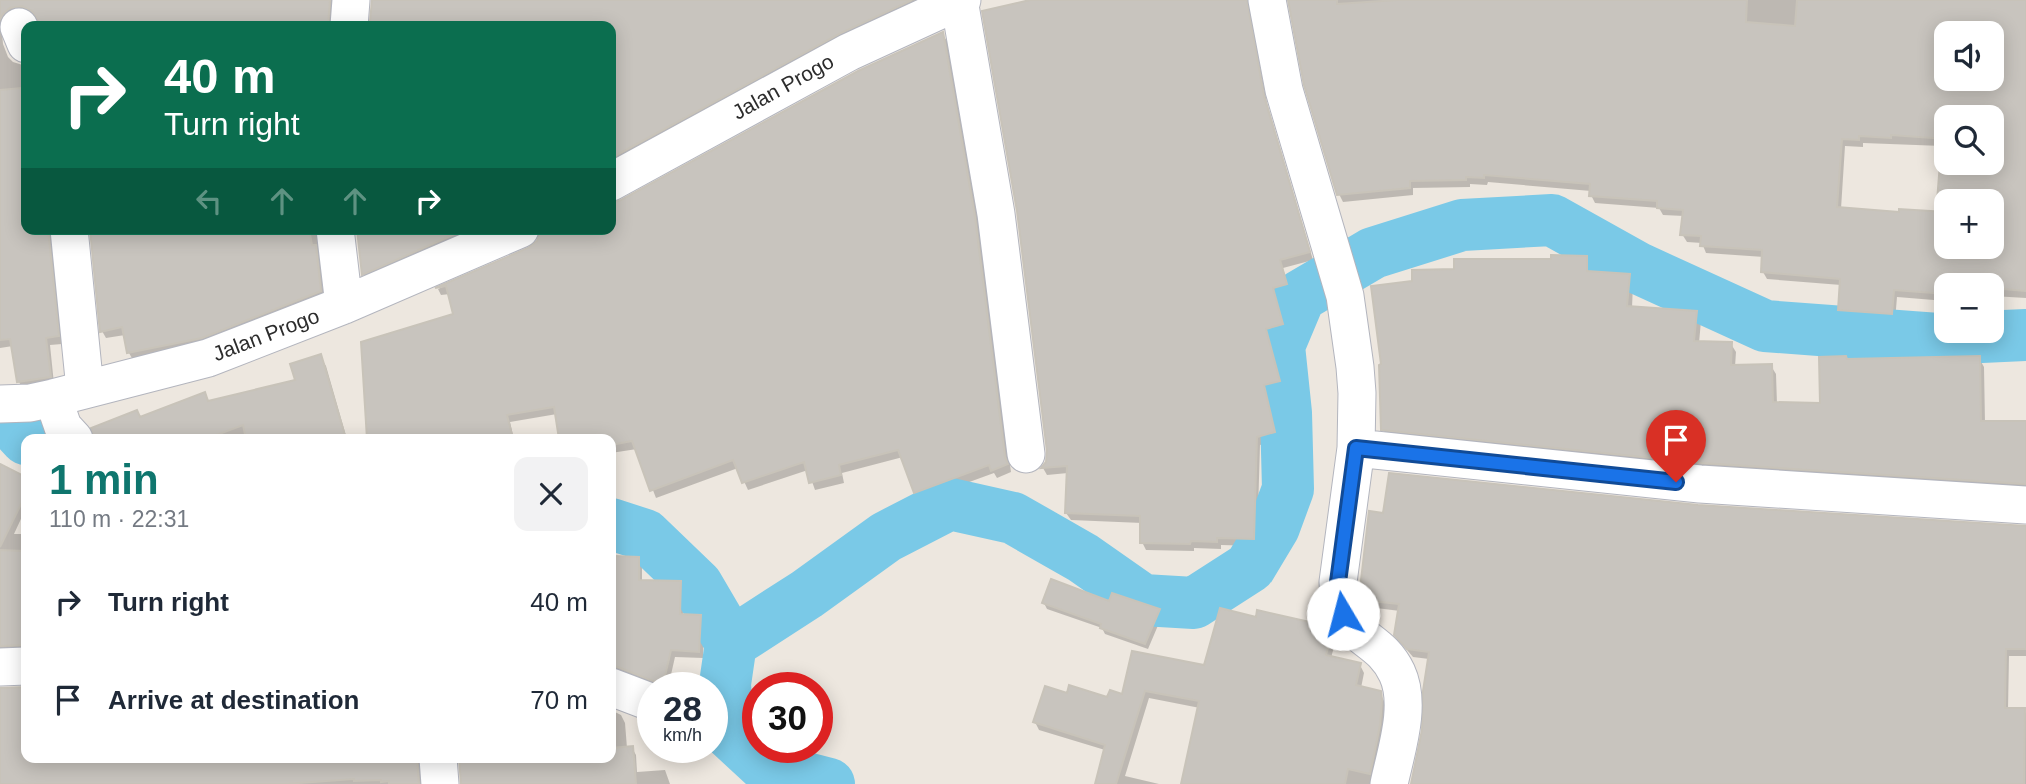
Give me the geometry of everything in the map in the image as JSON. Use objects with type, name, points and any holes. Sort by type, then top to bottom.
[{"type":"street","points":[[349,21],[351,0]]},
{"type":"street","points":[[960,0],[996,214],[1026,454]]},
{"type":"street","name":"Jalan Progo","points":[[616,179],[849,52],[960,0]]},
{"type":"street","points":[[1267,0],[1284,90],[1345,296],[1357,393],[1356,448],[1340,562],[1338,601],[1348,623],[1391,663],[1401,687],[1400,728],[1389,784]]},
{"type":"street","points":[[68,235],[42,399],[69,434]]},
{"type":"street","points":[[336,235],[344,305]]},
{"type":"street","name":"Jalan Progo","points":[[42,399],[208,358],[344,305],[506,235]]},
{"type":"street","points":[[1356,448],[1700,484],[2026,505]]},
{"type":"street","points":[[0,667],[21,666]]},
{"type":"street","points":[[616,689],[637,698]]},
{"type":"street","points":[[438,763],[440,784]]},
{"type":"building","points":[[0,0],[330,0],[328,21],[38,21],[32,11],[22,6],[10,8],[0,20]]},
{"type":"building","points":[[372,0],[912,0],[839,34],[616,155],[616,21],[370,21]]},
{"type":"building","points":[[1030,0],[1247,0],[1264,96],[1310,252],[1280,260],[1287,284],[1273,288],[1283,324],[1266,329],[1280,381],[1264,385],[1275,432],[1257,437],[1254,539],[1217,538],[1217,542],[1191,541],[1190,544],[1140,543],[1140,516],[1065,513],[1067,466],[1041,468],[1046,462],[1047,451],[1017,211],[982,11]]},
{"type":"building","points":[[1288,0],[1337,0],[1337,4],[1397,0],[1747,0],[1746,22],[1795,26],[1797,0],[2026,0],[2026,291],[2004,289],[2004,273],[1934,273],[1934,293],[1894,290],[1892,314],[1838,310],[1840,279],[1761,272],[1762,250],[1700,246],[1701,236],[1680,235],[1683,210],[1657,208],[1657,201],[1589,196],[1590,184],[1484,175],[1484,178],[1466,177],[1466,180],[1410,181],[1410,188],[1337,195],[1304,85]],"holes":[[[1934,105],[2004,105],[2004,175],[1939,175],[1938,189],[2004,189],[2004,259],[1934,259],[1934,211],[1899,209],[1899,212],[1837,207],[1842,139],[1859,140],[1859,136],[1891,138],[1891,135],[1934,138]]]},
{"type":"building","points":[[943,32],[975,217],[1008,464],[991,471],[989,465],[914,493],[898,450],[839,465],[841,475],[809,483],[804,462],[742,483],[733,460],[650,491],[632,441],[616,444],[616,434],[558,434],[554,407],[507,415],[512,434],[367,434],[361,342],[453,314],[446,286],[435,288],[528,248],[537,241],[539,235],[616,235],[616,202],[858,71]]},
{"type":"building","points":[[21,88],[21,235],[49,235],[59,336],[46,338],[51,377],[17,382],[10,339],[0,340],[0,90]]},
{"type":"building","points":[[91,235],[310,235],[312,245],[316,245],[321,291],[202,338],[127,353],[122,327],[100,332]]},
{"type":"building","points":[[358,235],[452,235],[362,275]]},
{"type":"building","points":[[1551,255],[1587,256],[1587,271],[1630,274],[1627,306],[1697,311],[1694,341],[1732,342],[1731,365],[1772,364],[1773,402],[1820,403],[1819,357],[1846,356],[1847,359],[1980,356],[1981,421],[2026,421],[2026,484],[1702,463],[1381,430],[1381,364],[1371,286],[1412,281],[1412,270],[1454,269],[1454,259],[1551,259]]},
{"type":"building","points":[[321,354],[345,434],[245,434],[243,425],[219,434],[93,434],[91,428],[137,410],[140,417],[205,392],[208,401],[295,380],[290,364]]},
{"type":"building","points":[[0,464],[21,474],[21,504],[0,547]]},
{"type":"building","points":[[1389,473],[1698,505],[2026,526],[2026,649],[2006,649],[2005,708],[2025,708],[2024,784],[1411,784],[1422,730],[1423,691],[1429,652],[1407,649],[1394,635],[1399,604],[1362,600],[1360,589],[1369,511],[1383,513]]},
{"type":"building","points":[[0,550],[21,551],[21,645],[0,646]]},
{"type":"building","points":[[616,556],[639,557],[639,580],[681,581],[680,614],[701,615],[699,652],[671,650],[666,672],[637,672],[637,675],[616,667]]},
{"type":"building","points":[[1051,579],[1109,601],[1112,593],[1160,609],[1145,644],[1100,628],[1101,624],[1042,603]]},
{"type":"building","points":[[1220,608],[1256,617],[1257,610],[1327,626],[1332,634],[1326,655],[1361,663],[1356,685],[1381,691],[1382,700],[1370,774],[1348,769],[1345,784],[1181,784],[1199,701],[1145,691],[1116,784],[1095,784],[1105,745],[1033,722],[1045,686],[1067,693],[1069,685],[1107,697],[1110,690],[1122,694],[1132,651],[1204,665]]},
{"type":"building","points":[[21,687],[21,763],[417,763],[419,784],[389,784],[389,781],[354,779],[285,784],[0,784],[0,688]]},
{"type":"building","points":[[633,746],[636,784],[461,784],[459,763],[616,763],[616,748]]},
{"type":"waterway","points":[[731,643],[807,594],[886,537],[950,504],[1013,518],[1083,558],[1143,600],[1194,603],[1250,567],[1274,527],[1288,489],[1286,413],[1279,346],[1300,296],[1373,253],[1462,225],[1552,220],[1638,268],[1765,326],[1938,339],[2026,335]]},
{"type":"waterway","points":[[0,411],[21,434]]},
{"type":"waterway","points":[[616,526],[645,535],[697,585],[731,643],[725,684],[728,732],[767,768],[829,784]]},
{"type":"route","points":[[1343,614],[1338,601],[1338,582],[1356,448],[1676,482]]}]
